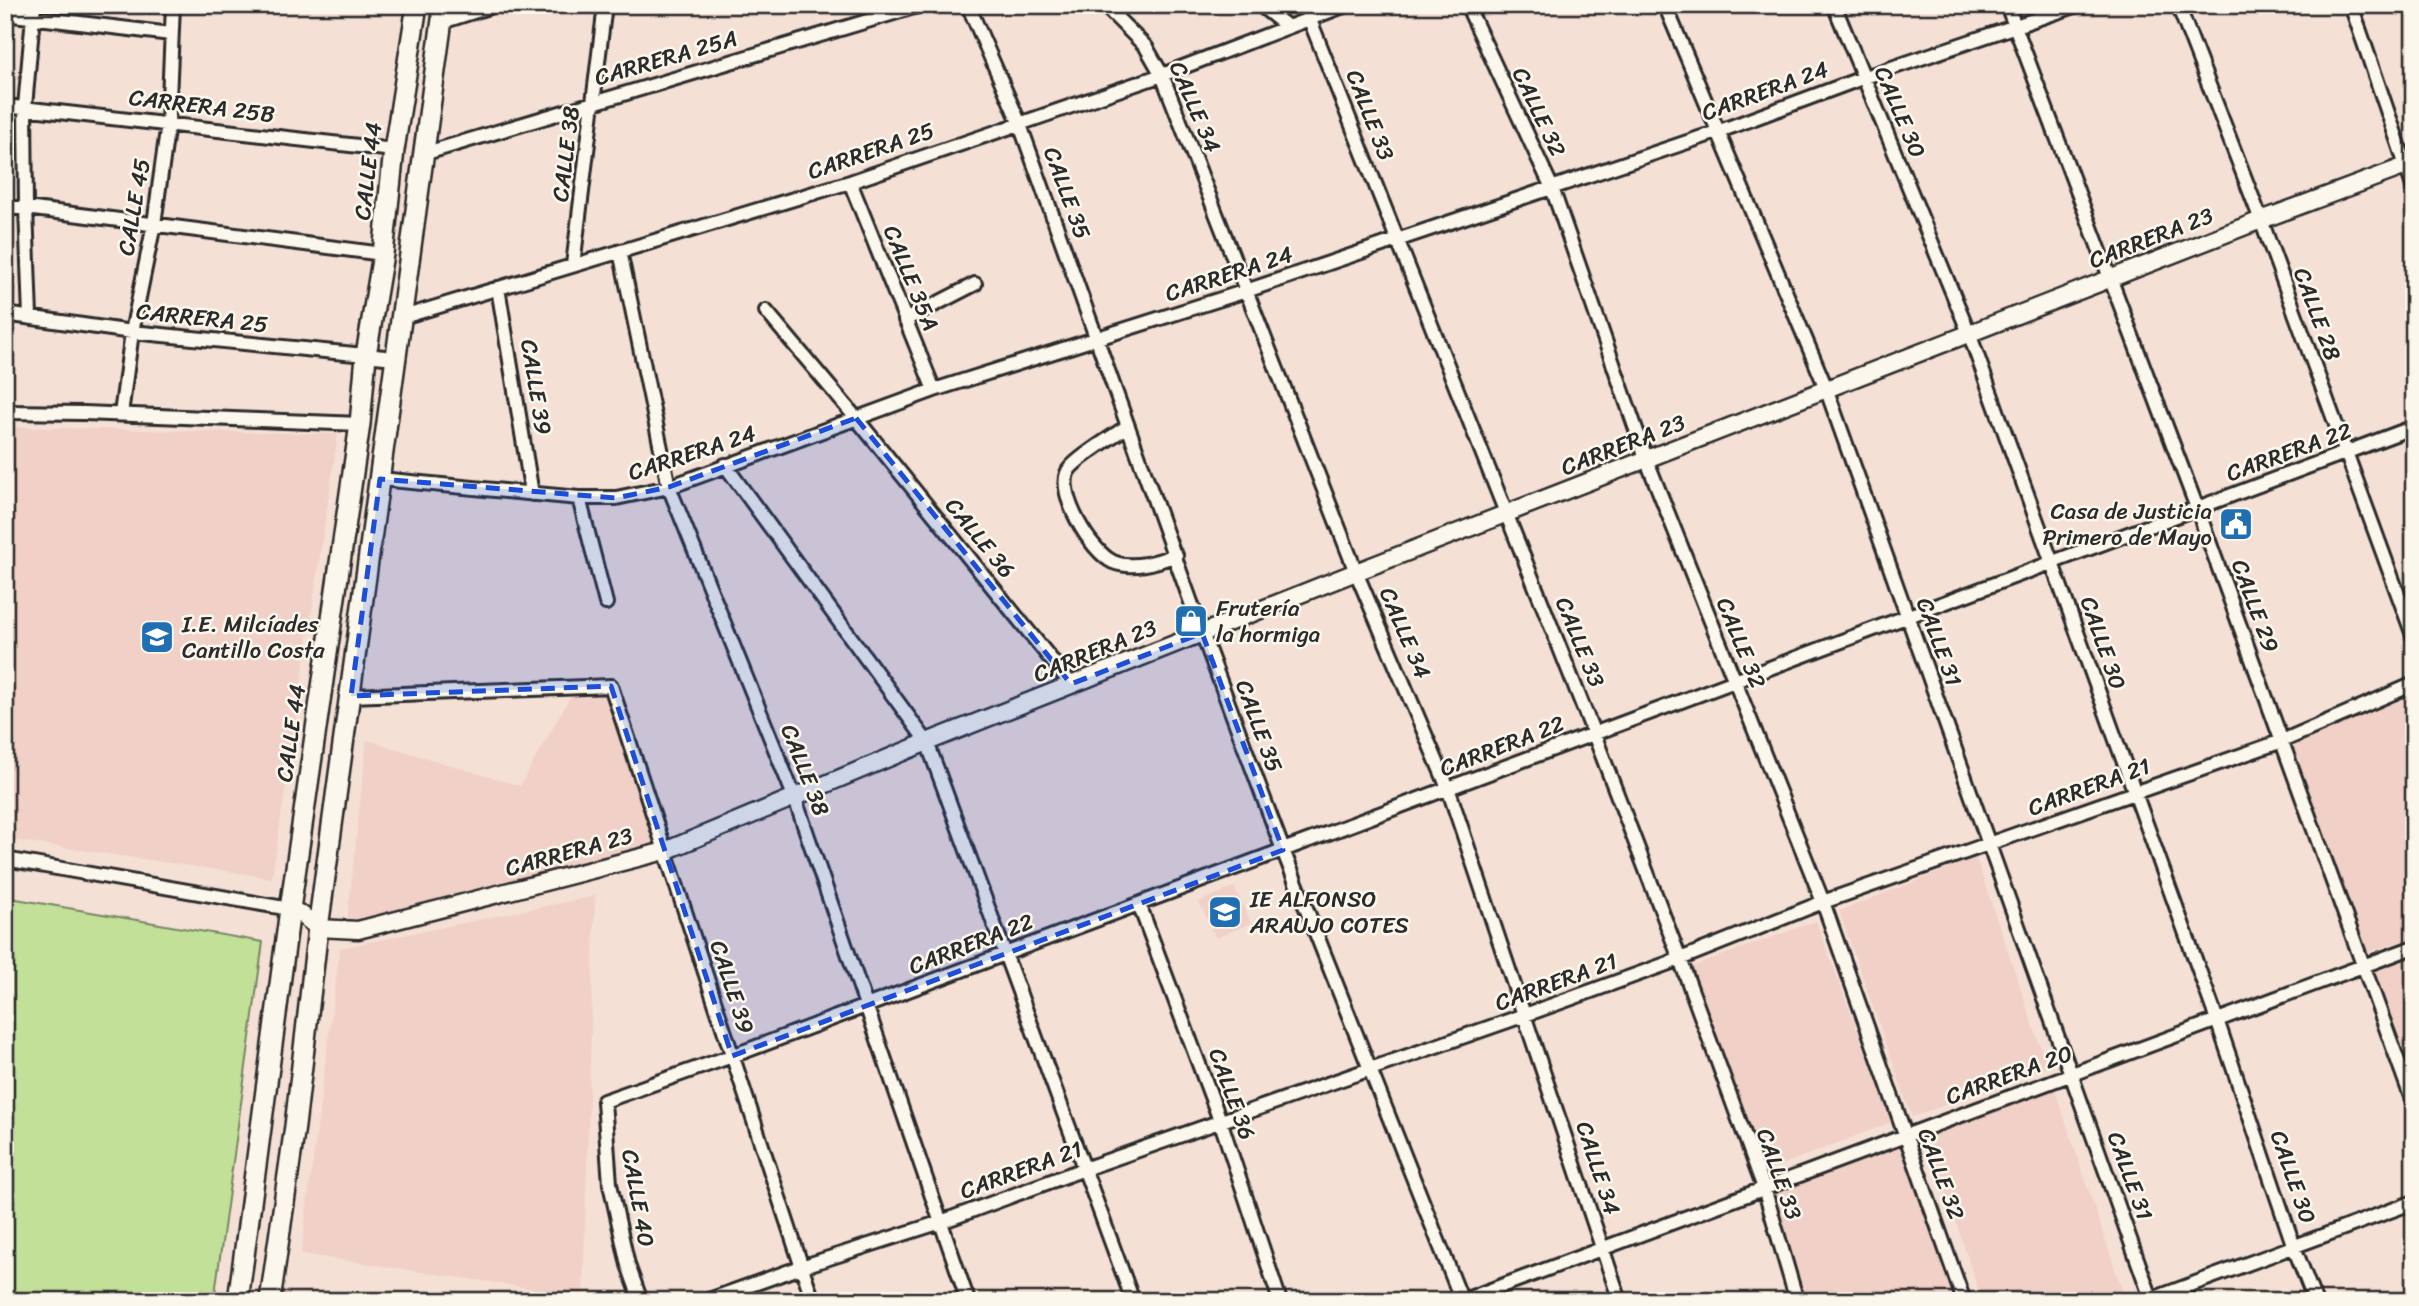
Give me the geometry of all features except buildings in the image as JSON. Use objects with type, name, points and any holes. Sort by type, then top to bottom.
[{"type":"main road","name":"CALLE 44","points":[[238,1301],[290,909],[360,424],[366,355],[383,254],[394,150],[417,5]]},
{"type":"main road","points":[[270,1301],[295,1126],[318,928],[443,14]]},
{"type":"street","name":"CALLE 45","points":[[121,414],[132,332],[154,224],[168,124],[173,5]]},
{"type":"street","points":[[443,14],[495,5]]},
{"type":"street","name":"CALLE 38","points":[[573,265],[605,5]]},
{"type":"street","name":"CARRERA 25A","points":[[423,154],[921,5]]},
{"type":"street","name":"CALLE 35","points":[[968,5],[1019,122],[1202,633],[1283,850],[1462,1301]]},
{"type":"street","name":"CALLE 34","points":[[1104,5],[1146,47],[1162,75],[1356,572],[1448,788],[1620,1301]]},
{"type":"street","points":[[1260,5],[1288,27]]},
{"type":"street","name":"CALLE 33","points":[[1304,5],[1594,734],[1680,959],[1764,1188],[1797,1301]]},
{"type":"street","name":"CARRERA 25","points":[[403,317],[850,182],[1162,75],[1346,5]]},
{"type":"street","name":"CALLE 32","points":[[1467,5],[1552,188],[1647,461],[1823,902],[1964,1301]]},
{"type":"street","name":"CALLE 31","points":[[1665,5],[1826,388],[2072,1074],[2150,1300]]},
{"type":"street","name":"CALLE 30","points":[[1834,5],[1969,333],[2217,1020],[2315,1301]]},
{"type":"street","name":"CALLE 29","points":[[2007,5],[2112,278],[2414,1105]]},
{"type":"street","name":"CARRERA 24","points":[[380,479],[579,498],[616,498],[669,486],[934,390],[1246,291],[1717,132],[1862,78],[2078,5]]},
{"type":"street","name":"CALLE 28","points":[[2178,5],[2261,220],[2414,638]]},
{"type":"street","points":[[2351,5],[2410,165],[2414,189]]},
{"type":"street","points":[[5,14],[34,11],[171,34]]},
{"type":"street","points":[[30,317],[25,107],[34,11]]},
{"type":"street","name":"CARRERA 25B","points":[[5,106],[394,150]]},
{"type":"street","name":"CARRERA 23","points":[[318,928],[358,930],[665,851],[926,742],[1356,572],[2261,220],[2410,165]]},
{"type":"street","name":"CALLE 35A","points":[[850,182],[934,390]]},
{"type":"street","points":[[5,208],[26,208],[383,254]]},
{"type":"street","name":"CALLE 38","points":[[620,251],[669,486],[794,796],[968,1301]]},
{"type":"street","points":[[905,320],[975,284]]},
{"type":"street","name":"CALLE 39","points":[[498,288],[532,494]]},
{"type":"street","name":"CALLE 36","points":[[766,311],[1072,684]]},
{"type":"street","name":"CARRERA 25","points":[[5,314],[132,332],[395,358]]},
{"type":"street","points":[[5,412],[84,412],[360,424]]},
{"type":"street","points":[[1128,426],[1070,468],[1065,479],[1066,495],[1086,535],[1105,557],[1113,562],[1126,565],[1152,564],[1176,555]]},
{"type":"street","name":"CARRERA 22","points":[[604,1101],[732,1056],[2414,427]]},
{"type":"street","points":[[725,466],[926,742],[1133,1301]]},
{"type":"street","points":[[579,498],[606,603]]},
{"type":"street","name":"CARRERA 21","points":[[706,1301],[941,1222],[1084,1169],[1525,1016],[1680,959],[1823,902],[2282,741],[2414,684]]},
{"type":"street","name":"CALLE 39","points":[[351,696],[611,686],[813,1301]]},
{"type":"street","points":[[5,859],[290,909],[318,928]]},
{"type":"street","name":"CALLE 36","points":[[1139,904],[1221,1123],[1280,1301]]},
{"type":"street","name":"CARRERA 20","points":[[1462,1301],[2414,947]]},
{"type":"street","name":"CALLE 40","points":[[604,1101],[610,1184],[628,1265],[641,1301]]},
{"type":"street","points":[[2150,1300],[2414,1202]]},
{"type":"highlighted area","points":[[856,418],[1071,684],[1202,633],[1283,850],[732,1056],[611,686],[351,696],[380,479],[616,498],[669,487]]},
{"type":"shaded area","name":"I.E. Milcíades Cantillo Costa","points":[[5,427],[338,434],[272,878],[5,839]]},
{"type":"shaded area","points":[[610,689],[658,842],[347,922],[367,740],[520,786],[574,690]]},
{"type":"shaded area","points":[[2414,696],[2414,937],[2362,954],[2293,760],[2292,750],[2298,739]]},
{"type":"shaded area","points":[[1976,858],[2047,1066],[1912,1117],[1839,911]]},
{"type":"shaded area","name":"IE ALFONSO ARAUJO COTES","points":[[1234,887],[1251,923],[1216,938],[1199,902]]},
{"type":"shaded area","points":[[595,896],[583,1296],[301,1254],[340,948]]},
{"type":"shaded area","points":[[1816,921],[1892,1122],[1758,1174],[1686,969]]},
{"type":"shaded area","points":[[2414,954],[2414,1092],[2372,977],[2376,968]]},
{"type":"shaded area","points":[[2053,1084],[2123,1293],[2103,1301],[1982,1301],[1928,1137]]},
{"type":"shaded area","points":[[1903,1144],[1954,1301],[1799,1301],[1764,1195]]},
{"type":"green space","points":[[5,897],[263,942],[214,1301],[5,1301]]},
{"type":"place","name":"Casa de Justicia Primero de Mayo","points":[[2236,524]]},
{"type":"place","name":"Frutería la hormiga","points":[[1191,621]]},
{"type":"place","name":"I.E. Milcíades Cantillo Costa","points":[[157,637]]},
{"type":"place","name":"IE ALFONSO ARAUJO COTES","points":[[1225,912]]}]
